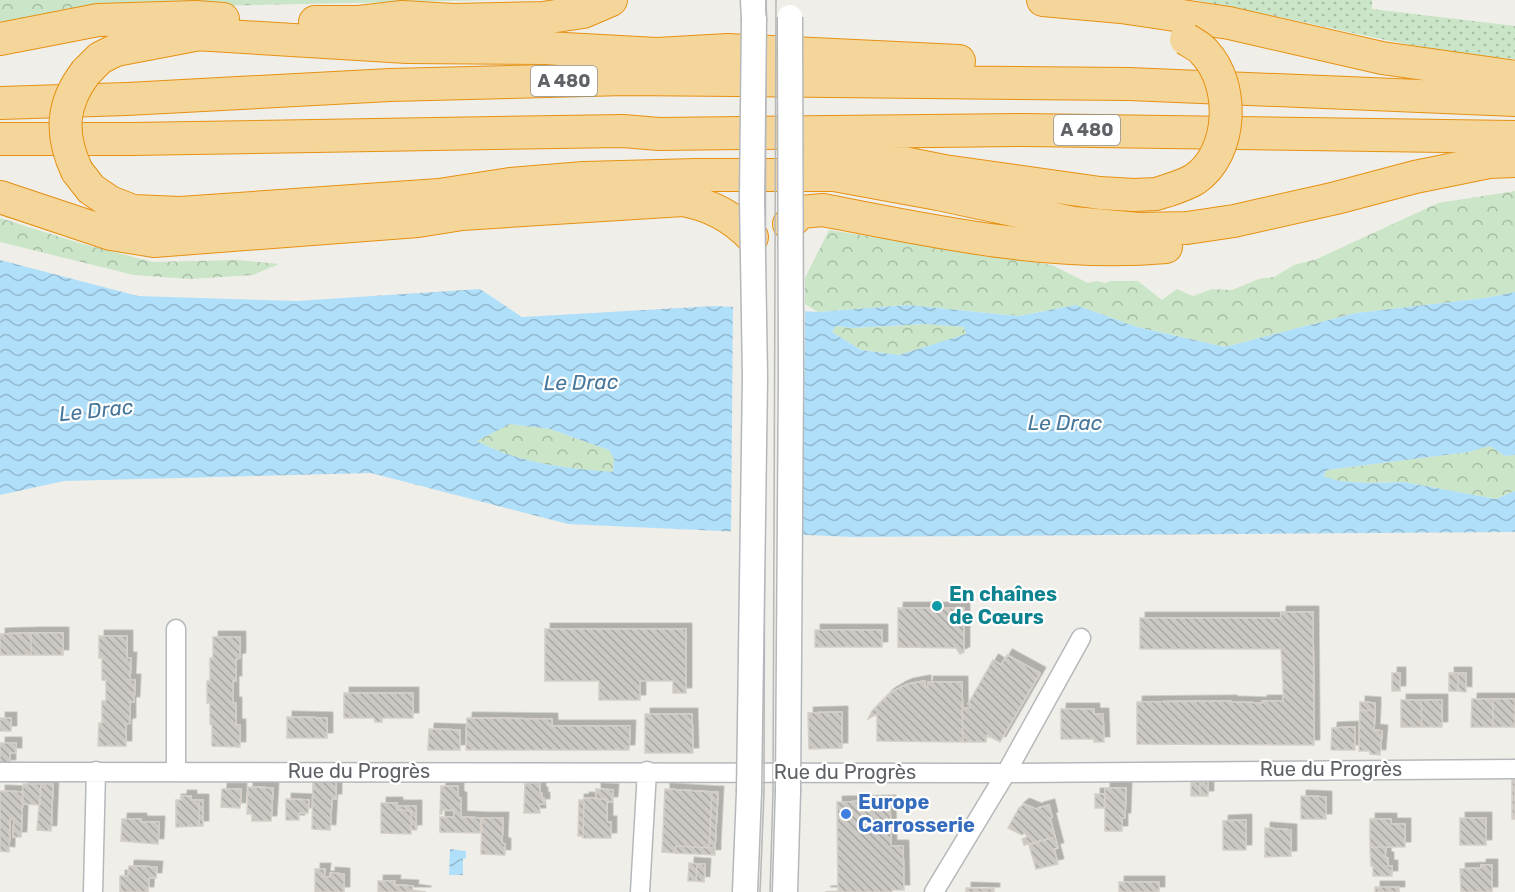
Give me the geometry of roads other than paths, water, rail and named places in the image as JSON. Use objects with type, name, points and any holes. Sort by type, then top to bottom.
[{"type":"highway","points":[[0,39],[98,20],[196,18],[280,22],[359,22],[402,17],[454,20],[543,18],[582,12],[611,0]]},
{"type":"highway","points":[[659,134],[722,148],[882,159],[944,171],[1100,193],[1156,194],[1196,179],[1209,165],[1221,141],[1227,111],[1225,90],[1205,52],[1186,39],[1111,16],[1034,0]]},
{"type":"highway","points":[[1043,0],[1121,7],[1229,23],[1382,58],[1515,77]]},
{"type":"highway","points":[[280,22],[195,34],[116,50],[100,58],[86,72],[69,101],[66,120],[66,140],[70,156],[77,171],[91,189],[110,202],[133,211],[180,213],[439,195],[510,184],[573,179],[696,175],[834,175],[938,194],[1073,223],[1139,229],[1187,228],[1234,221],[1415,177],[1489,162],[1515,161]]},
{"type":"highway","points":[[195,34],[407,47],[546,48],[657,54],[728,50],[1061,66],[1129,84]]},
{"type":"highway","name":"A 480","points":[[0,103],[390,86],[627,79],[1129,84],[1515,100]]},
{"type":"highway","name":"A 480","points":[[0,139],[131,139],[623,130],[659,134],[1025,130],[1515,137]]},
{"type":"highway","points":[[0,197],[111,234],[154,241],[418,221],[462,214]]},
{"type":"highway","points":[[797,218],[823,210],[963,235],[1079,250],[1124,250],[1171,246],[1220,237],[1278,221],[1336,198]]},
{"type":"highway","points":[[216,211],[462,214],[683,200],[696,202],[742,228]]},
{"type":"main road","points":[[745,892],[749,792],[755,377],[742,228],[753,9]]},
{"type":"main road","points":[[785,892],[788,792],[791,389],[797,218],[790,9]]},
{"type":"street","points":[[176,628],[176,771]]},
{"type":"street","points":[[934,892],[1006,772],[1081,639]]},
{"type":"street","name":"Rue du Progrès","points":[[0,772],[1006,772],[1515,769]]},
{"type":"street","points":[[93,892],[96,771]]},
{"type":"street","points":[[640,892],[647,771]]},
{"type":"water","name":"Le Drac","points":[[0,260],[138,296],[297,301],[480,289],[522,317],[715,306],[818,312],[908,305],[1019,316],[1076,305],[1137,327],[1225,347],[1356,313],[1485,298],[1515,292],[1515,455],[1505,456],[1490,446],[1468,452],[1327,470],[1323,476],[1339,481],[1404,482],[1496,499],[1515,491],[1515,532],[852,537],[568,524],[371,473],[64,481],[0,495]],"holes":[[[926,324],[964,327],[966,334],[899,355],[861,350],[832,332],[836,326],[852,328]],[[510,424],[550,429],[609,450],[614,459],[613,472],[543,464],[509,455],[477,441]]]},
{"type":"water","points":[[450,849],[466,851],[466,858],[463,859],[463,875],[449,875]]},
{"type":"tram line","points":[[760,892],[764,792],[766,0]]},
{"type":"tram line","points":[[770,892],[773,792],[776,0]]},
{"type":"place","name":"En chaînes de Cœurs","points":[[937,606]]},
{"type":"place","name":"Europe Carrosserie","points":[[846,814]]}]
